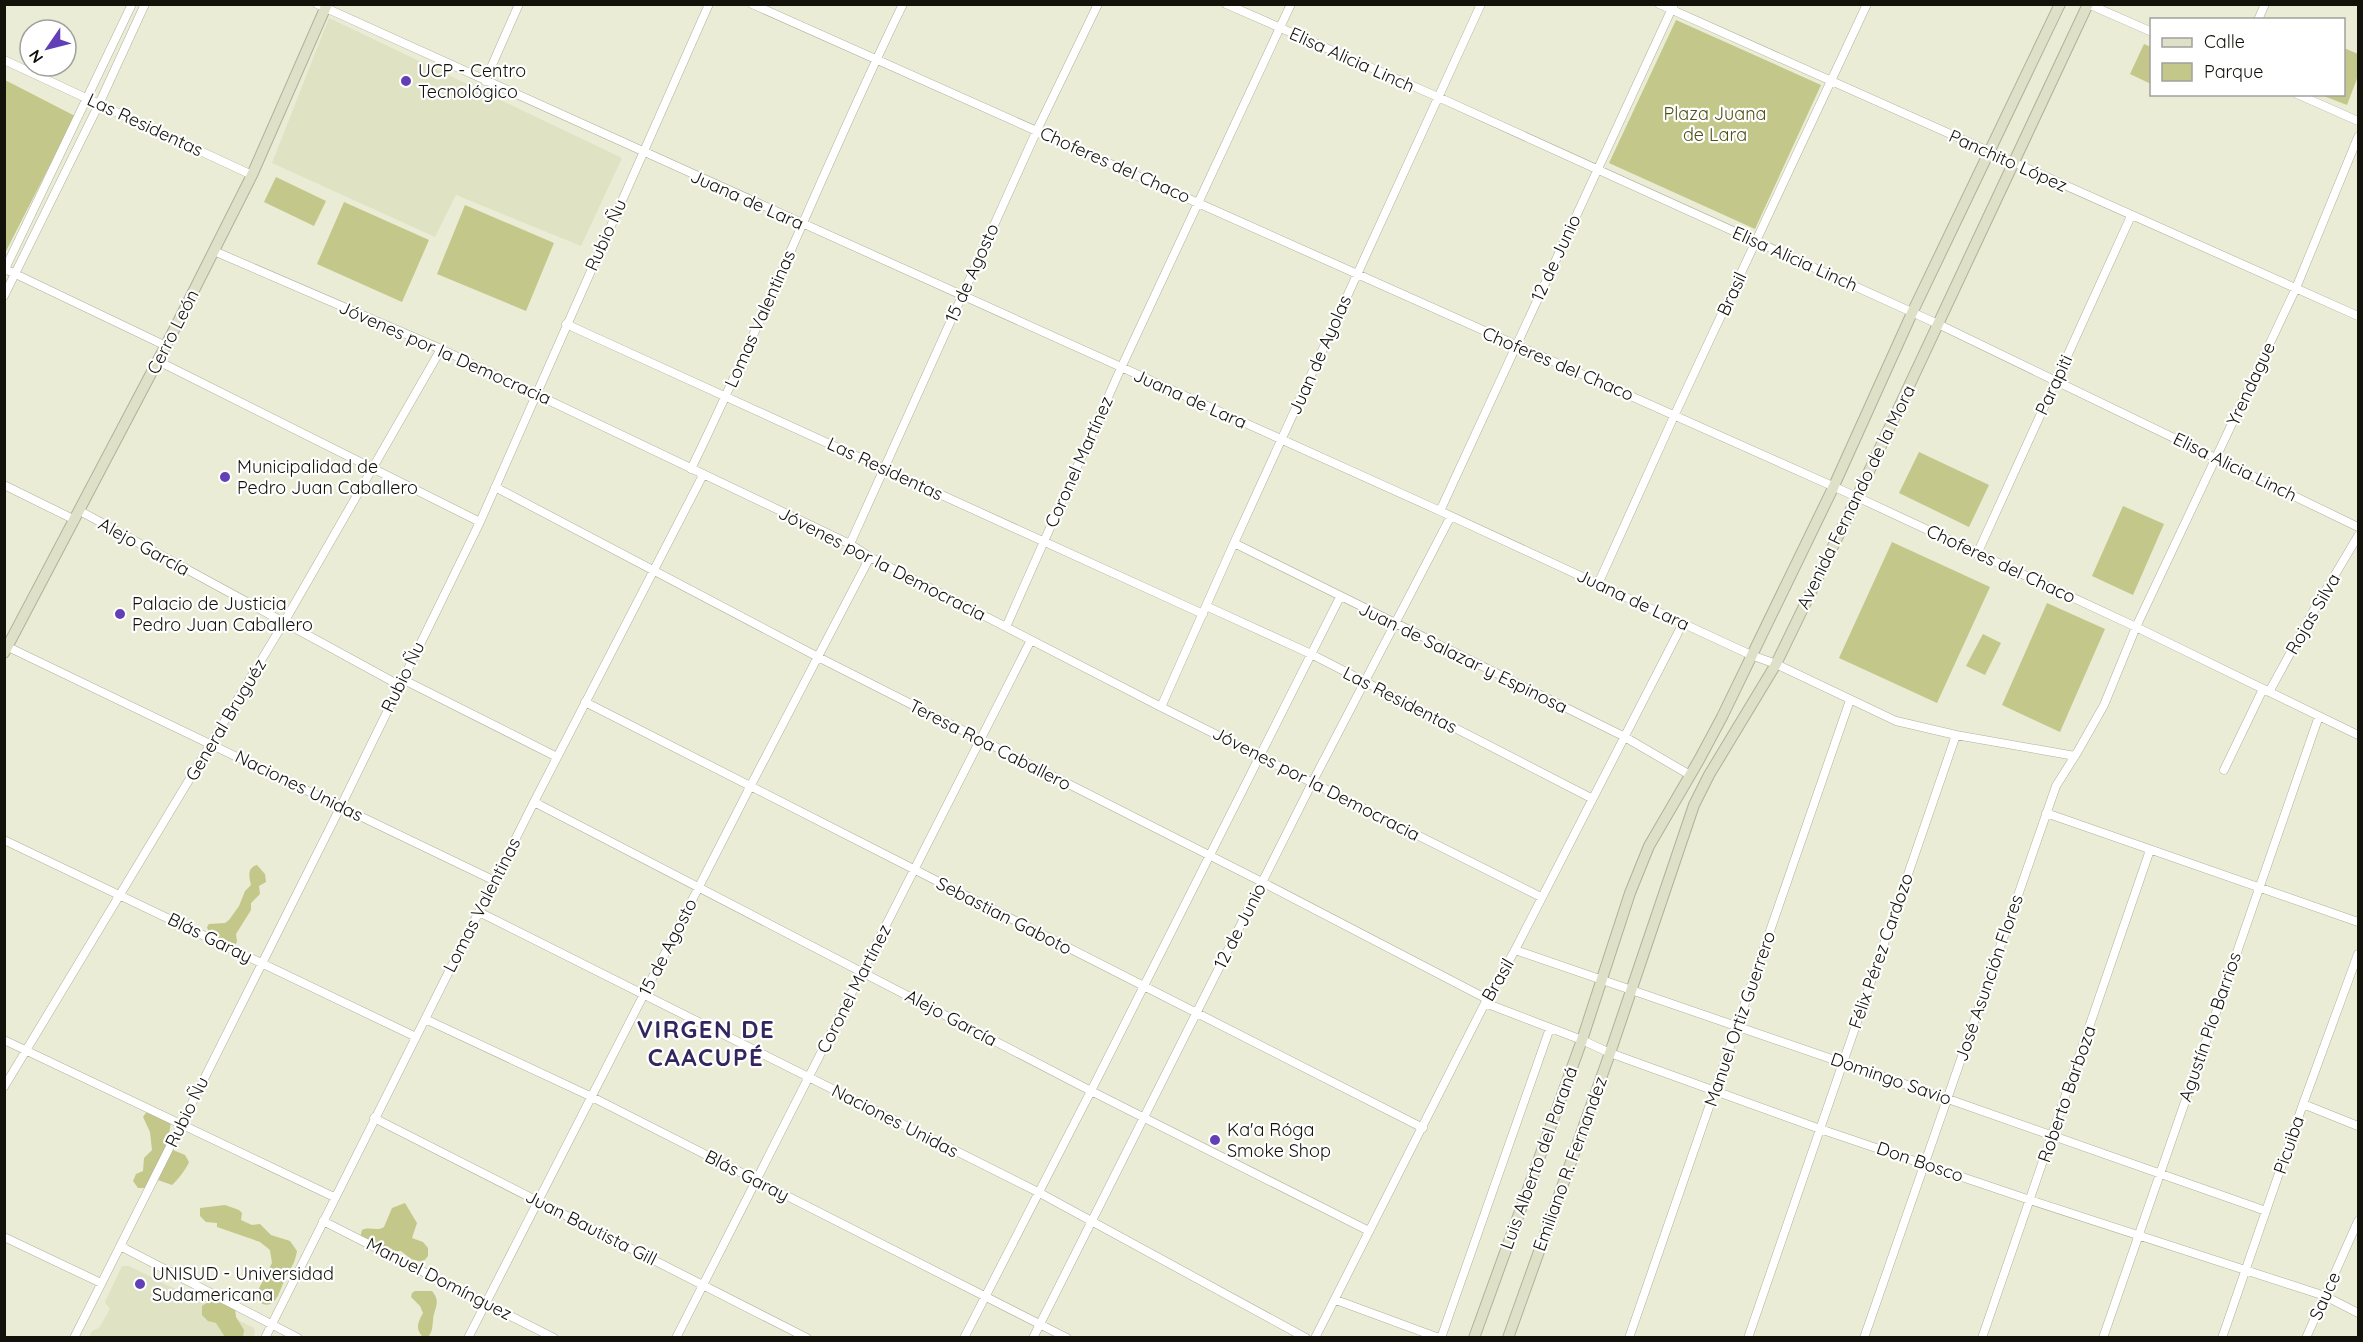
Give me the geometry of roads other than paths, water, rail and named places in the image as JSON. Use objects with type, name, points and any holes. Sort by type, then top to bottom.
[{"type":"main road","name":"Avenida Fernando de la Mora","points":[[1603,979],[1630,893],[1649,846],[1690,775],[1833,488],[1912,313],[2060,4]]},
{"type":"main road","name":"Avenida Fernando de la Mora","points":[[1632,990],[1694,805],[1709,775],[1776,664],[1857,497],[2088,4]]},
{"type":"main road","name":"Cerro León","points":[[6,648],[166,346],[252,175],[323,6]]},
{"type":"main road","name":"Luis Alberto del Paraná","points":[[1474,1338],[1603,979]]},
{"type":"main road","name":"Emiliano R. Fernandez","points":[[1508,1338],[1632,990]]},
{"type":"street","points":[[132,4],[5,270],[166,346]]},
{"type":"street","points":[[4,296],[99,104],[145,4]]},
{"type":"street","points":[[485,81],[519,4]]},
{"type":"street","name":"Rubio Ñu","points":[[74,1338],[480,522],[709,4]]},
{"type":"street","name":"Choferes del Chaco","points":[[752,4],[1515,346],[1675,414],[2136,627],[2358,735]]},
{"type":"street","name":"Lomas Valentinas","points":[[691,469],[726,397],[801,224],[903,4]]},
{"type":"street","name":"15 de Agosto","points":[[850,544],[1037,130],[1098,4]]},
{"type":"street","name":"Elisa Alicia Linch","points":[[1226,4],[1438,97],[1938,324],[2358,527]]},
{"type":"street","name":"Coronel Martínez","points":[[1006,627],[1121,368],[1291,4]]},
{"type":"street","name":"Juan de Ayolas","points":[[1161,707],[1356,274],[1481,4]]},
{"type":"street","name":"Panchito López","points":[[1659,4],[1673,7],[1988,153],[2358,316]]},
{"type":"street","name":"Brasil","points":[[1598,584],[1867,4]]},
{"type":"street","points":[[2088,4],[2150,32]]},
{"type":"street","points":[[2259,18],[2265,4]]},
{"type":"street","name":"Juana de Lara","points":[[323,6],[1440,511],[1751,655],[1776,664],[1885,717],[1956,735],[2075,756]]},
{"type":"street","name":"12 de Junio","points":[[1440,511],[1673,7]]},
{"type":"street","points":[[125,18],[136,22]]},
{"type":"street","name":"Las Residentas","points":[[4,60],[252,175]]},
{"type":"street","points":[[2302,96],[2358,121]]},
{"type":"street","name":"Yrendague","points":[[2136,627],[2296,288],[2358,137]]},
{"type":"street","points":[[63,151],[73,156]]},
{"type":"street","name":"Parapiti","points":[[1977,554],[2131,216]]},
{"type":"street","name":"Jóvenes por la Democracia","points":[[214,251],[441,349],[850,544],[870,558],[1161,707],[1541,897]]},
{"type":"street","name":"Las Residentas","points":[[566,324],[885,468],[1042,542],[1311,654],[1591,798]]},
{"type":"street","name":"General Bruguéz","points":[[4,1087],[122,895],[283,624],[441,349]]},
{"type":"street","points":[[158,361],[480,522]]},
{"type":"street","name":"Lomas Valentinas","points":[[265,1338],[534,802],[703,475]]},
{"type":"street","name":"Alejo García","points":[[4,485],[77,515],[283,624],[558,757]]},
{"type":"street","name":"Teresa Roa Caballero","points":[[495,487],[818,657],[1262,882],[1486,1001]]},
{"type":"street","name":"12 de Junio","points":[[1033,1338],[1262,882],[1450,516]]},
{"type":"street","name":"Rojas Silva","points":[[2224,770],[2266,691],[2358,536]]},
{"type":"street","name":"Juan de Salazar y Espinosa","points":[[1234,543],[1623,736],[1690,775]]},
{"type":"street","name":"15 de Agosto","points":[[468,1338],[870,558]]},
{"type":"street","points":[[964,1338],[1340,597]]},
{"type":"street","name":"Brasil","points":[[1315,1338],[1486,1001],[1515,950],[1591,798],[1683,623]]},
{"type":"street","name":"José Asunción Flores","points":[[1864,1338],[2056,786],[2104,705],[2136,627]]},
{"type":"street","name":"Coronel Martínez","points":[[676,1338],[1031,640]]},
{"type":"street","name":"Naciones Unidas","points":[[6,648],[211,743],[495,881]]},
{"type":"street","name":"Manuel Ortiz Guerrero","points":[[1629,1338],[1850,700]]},
{"type":"street","name":"Sebastian Gaboto","points":[[585,702],[1423,1128]]},
{"type":"street","name":"Agustín Pío Barrios","points":[[2103,1338],[2319,716]]},
{"type":"street","name":"Félix Pérez Cardozo","points":[[1748,1338],[1956,735]]},
{"type":"street","name":"Alejo García","points":[[534,802],[1091,1091],[1369,1231]]},
{"type":"street","points":[[2046,813],[2358,922]]},
{"type":"street","name":"Blás Garay","points":[[4,840],[416,1037]]},
{"type":"street","name":"Roberto Barboza","points":[[1982,1338],[2150,850]]},
{"type":"street","name":"Naciones Unidas","points":[[479,912],[1038,1192],[1306,1338]]},
{"type":"street","name":"Domingo Savio","points":[[1515,950],[1948,1098],[2266,1211]]},
{"type":"street","name":"Picuiba","points":[[2222,1338],[2358,954]]},
{"type":"street","name":"Don Bosco","points":[[1486,1001],[1610,1053],[1820,1129],[2139,1237],[2325,1296],[2358,1312]]},
{"type":"street","name":"Blás Garay","points":[[425,1019],[592,1097],[1067,1338]]},
{"type":"street","points":[[1336,1299],[1440,1338],[1550,1028]]},
{"type":"street","points":[[4,1040],[334,1197]]},
{"type":"street","points":[[2303,1104],[2358,1126]]},
{"type":"street","name":"Juan Bautista Gill","points":[[374,1118],[807,1338]]},
{"type":"street","name":"Manuel Domínguez","points":[[323,1221],[554,1338]]},
{"type":"street","name":"Sauce","points":[[2306,1338],[2358,1221]]},
{"type":"street","points":[[4,1237],[101,1283]]},
{"type":"street","points":[[120,1246],[297,1338]]},
{"type":"place","name":"UCP - Centro Tecnológico","points":[[406,81]]},
{"type":"place","name":"Municipalidad de Pedro Juan Caballero","points":[[225,477]]},
{"type":"place","name":"Palacio de Justicia Pedro Juan Caballero","points":[[120,614]]},
{"type":"place","name":"Ka'a Róga Smoke Shop","points":[[1215,1140]]},
{"type":"place","name":"UNISUD - Universidad Sudamericana","points":[[140,1284]]},
{"type":"district","name":"VIRGEN DE CAACUPÉ","points":[[706,1044]]},
{"type":"park label","name":"Plaza Juana de Lara","points":[[1715,124]]}]
